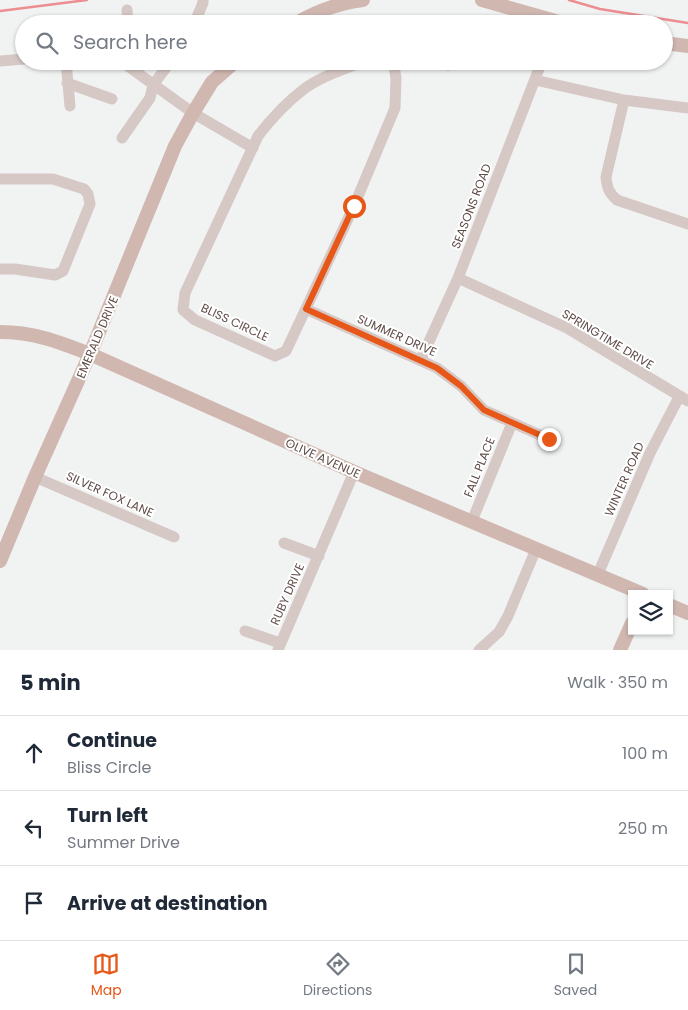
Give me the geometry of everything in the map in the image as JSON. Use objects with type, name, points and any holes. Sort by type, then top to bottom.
[{"type":"main road","points":[[311,15],[348,2],[362,0]]},
{"type":"main road","points":[[482,0],[533,15]]},
{"type":"main road","points":[[673,44],[688,46]]},
{"type":"main road","name":"EMERALD DRIVE","points":[[0,561],[90,354],[175,146],[212,82],[226,70]]},
{"type":"main road","name":"OLIVE AVENUE","points":[[0,332],[21,332],[48,338],[90,354],[354,472],[634,590]]},
{"type":"main road","points":[[673,607],[688,613]]},
{"type":"main road","points":[[620,650],[628,632]]},
{"type":"street","points":[[198,15],[203,0]]},
{"type":"street","points":[[127,10],[127,15]]},
{"type":"street","points":[[0,61],[15,60]]},
{"type":"street","points":[[66,70],[70,106]]},
{"type":"street","points":[[133,70],[193,113],[253,148]]},
{"type":"street","points":[[122,138],[150,98],[153,85],[164,70]]},
{"type":"street","name":"BLISS CIRCLE","points":[[341,70],[305,88],[271,120],[258,136],[185,294],[183,310],[194,320],[276,356],[286,351],[354,206],[395,108],[395,70]]},
{"type":"street","name":"SEASONS ROAD","points":[[421,359],[458,278],[539,70]]},
{"type":"street","points":[[536,80],[624,100],[688,108]]},
{"type":"street","points":[[67,83],[112,99]]},
{"type":"street","points":[[624,100],[606,177],[609,193],[617,200],[688,224]]},
{"type":"street","points":[[0,179],[53,179],[84,189],[88,194],[90,204],[63,271],[55,275],[15,269],[0,269]]},
{"type":"street","name":"SPRINGTIME DRIVE","points":[[458,278],[567,328],[683,399]]},
{"type":"street","name":"SUMMER DRIVE","points":[[306,309],[421,359],[461,386],[484,410],[549,439]]},
{"type":"street","name":"WINTER ROAD","points":[[598,574],[650,453],[683,399]]},
{"type":"street","name":"FALL PLACE","points":[[472,521],[512,423]]},
{"type":"street","name":"RUBY DRIVE","points":[[246,631],[279,647],[354,472]]},
{"type":"street","name":"SILVER FOX LANE","points":[[35,477],[174,537]]},
{"type":"street","name":"RUBY DRIVE","points":[[284,543],[319,556]]},
{"type":"street","points":[[479,650],[499,632],[508,616],[536,549]]},
{"type":"waterway","points":[[0,11],[87,0]]},
{"type":"waterway","points":[[569,0],[600,9],[638,15]]},
{"type":"waterway","points":[[673,21],[688,23]]},
{"type":"route","points":[[354,206],[306,309],[421,359],[461,386],[484,410],[549,439]]}]
